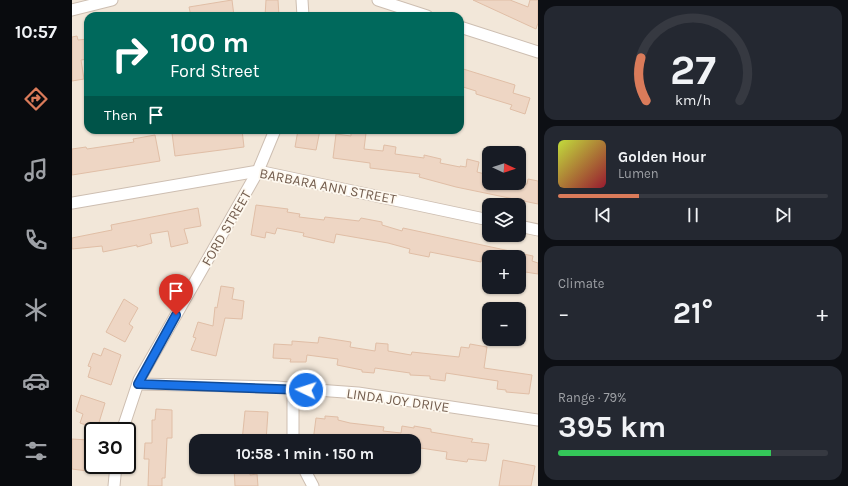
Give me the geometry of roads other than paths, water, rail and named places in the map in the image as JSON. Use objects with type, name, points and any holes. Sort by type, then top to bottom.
[{"type":"street","points":[[72,10],[112,0]]},
{"type":"street","points":[[302,0],[303,12]]},
{"type":"street","points":[[378,0],[415,12]]},
{"type":"street","points":[[464,28],[538,52]]},
{"type":"street","name":"FORD STREET","points":[[125,422],[138,384],[258,171],[273,134]]},
{"type":"street","name":"BARBARA ANN STREET","points":[[72,202],[258,171],[482,219]]},
{"type":"street","points":[[526,227],[538,230]]},
{"type":"street","name":"LINDA JOY DRIVE","points":[[138,384],[293,389],[358,393],[538,420]]},
{"type":"street","points":[[293,389],[293,434]]},
{"type":"street","points":[[114,486],[115,474]]},
{"type":"street","points":[[307,474],[313,486]]}]
